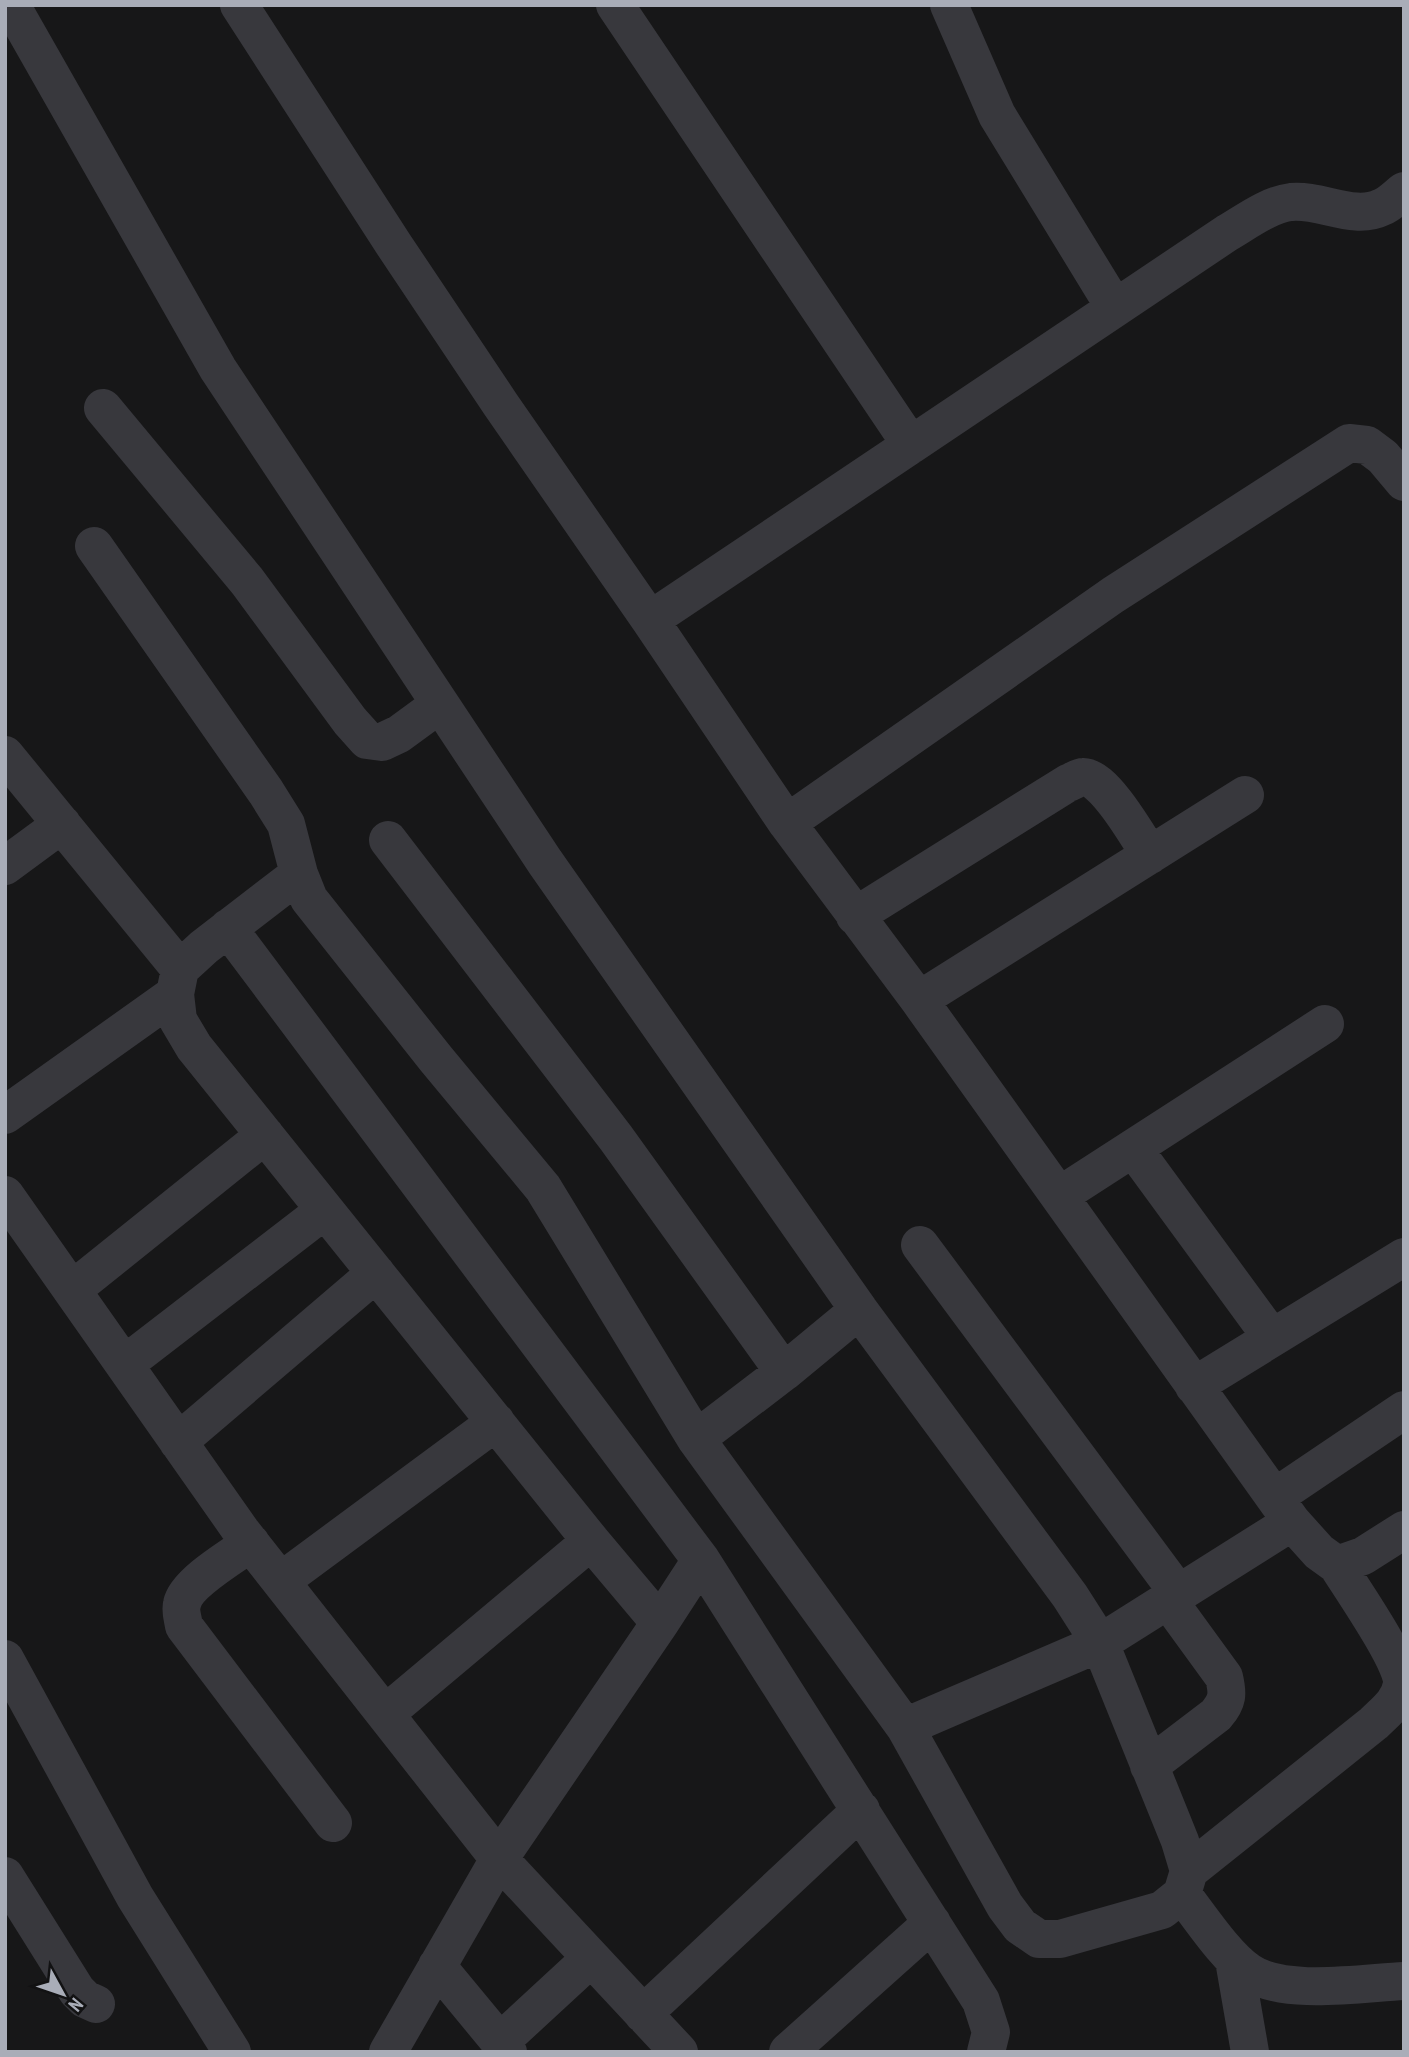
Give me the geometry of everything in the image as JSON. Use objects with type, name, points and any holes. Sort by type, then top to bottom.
[{"type":"street","points":[[11,5],[218,369],[545,862],[859,1310],[1070,1596],[1100,1643],[1180,1842],[1185,1882],[1234,1959],[1251,1974],[1273,1983],[1301,1987],[1404,1981]]},
{"type":"street","points":[[94,546],[286,824],[299,874],[309,899],[436,1059],[544,1188],[696,1439],[905,1727],[1005,1906],[1020,1926],[1039,1939],[1060,1939],[1162,1910],[1185,1882],[1398,1700],[1403,1681],[1396,1661],[1337,1565],[1319,1552],[1284,1509],[919,1000],[787,823],[424,291],[239,5]]},
{"type":"street","points":[[615,5],[911,445]]},
{"type":"street","points":[[949,5],[997,115],[1115,308]]},
{"type":"street","points":[[650,620],[1227,233],[1270,209],[1290,202],[1363,213],[1382,208],[1404,191]]},
{"type":"street","points":[[103,408],[247,582],[367,740],[382,742],[399,734],[440,704]]},
{"type":"street","points":[[787,823],[1113,595],[1349,443],[1367,445],[1383,457],[1404,482]]},
{"type":"street","points":[[5,755],[61,824],[177,982],[178,1020],[194,1047],[660,1623]]},
{"type":"street","points":[[856,916],[1068,783],[1083,777],[1093,779],[1108,794],[1150,855]]},
{"type":"street","points":[[919,1000],[1245,795]]},
{"type":"street","points":[[5,866],[61,824]]},
{"type":"street","points":[[388,841],[616,1138],[784,1372]]},
{"type":"street","points":[[5,1115],[177,982],[204,947],[299,874]]},
{"type":"street","points":[[228,928],[701,1560],[981,2001],[990,2032],[986,2052]]},
{"type":"street","points":[[1059,1196],[1325,1024]]},
{"type":"street","points":[[72,1290],[265,1135]]},
{"type":"street","points":[[1133,1148],[1272,1338]]},
{"type":"street","points":[[5,1195],[251,1543],[499,1859],[679,2052]]},
{"type":"street","points":[[124,1364],[325,1210]]},
{"type":"street","points":[[920,1245],[1173,1597],[1224,1677],[1227,1691],[1225,1705],[1216,1715],[1149,1766]]},
{"type":"street","points":[[1194,1386],[1404,1257]]},
{"type":"street","points":[[178,1442],[376,1273]]},
{"type":"street","points":[[696,1439],[859,1310]]},
{"type":"street","points":[[905,1727],[1100,1643],[1173,1597],[1404,1410]]},
{"type":"street","points":[[281,1581],[495,1422]]},
{"type":"street","points":[[1337,1565],[1363,1556],[1404,1530]]},
{"type":"street","points":[[385,1714],[591,1541]]},
{"type":"street","points":[[251,1543],[184,1595],[181,1606],[184,1626],[333,1823]]},
{"type":"street","points":[[388,2052],[499,1859],[701,1560]]},
{"type":"street","points":[[5,1659],[135,1897],[232,2052]]},
{"type":"street","points":[[643,2014],[861,1810]]},
{"type":"street","points":[[5,1876],[77,1991],[96,2004]]},
{"type":"street","points":[[788,2052],[932,1923]]},
{"type":"street","points":[[437,1966],[504,2047],[591,1958]]},
{"type":"street","points":[[1234,1959],[1250,2052]]}]
